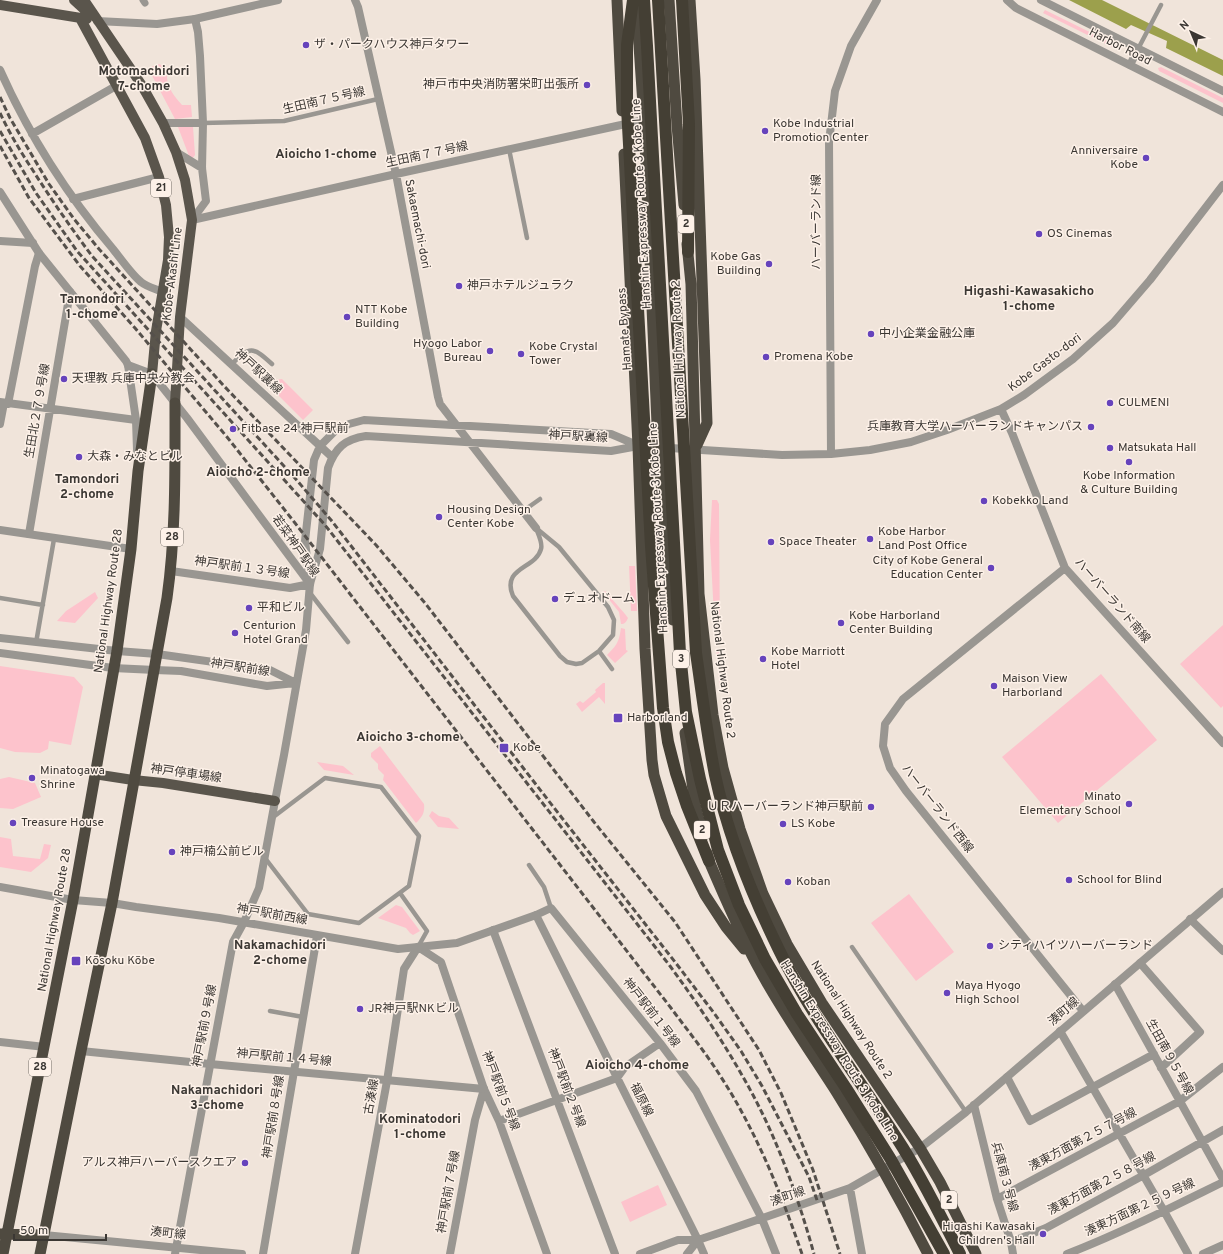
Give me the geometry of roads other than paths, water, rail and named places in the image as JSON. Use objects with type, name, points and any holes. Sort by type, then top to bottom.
[{"type":"highway","points":[[617,0],[638,446],[645,649],[654,775],[666,816],[705,895],[726,927],[757,965]]},
{"type":"highway","name":"Hamate Bypass","points":[[633,0],[627,46],[627,108],[651,538],[663,708],[668,742],[674,767],[687,806],[709,861]]},
{"type":"highway","name":"National Highway Route 2","points":[[636,0],[644,120],[658,447],[675,652],[682,712],[696,804],[709,861],[729,909],[757,965],[788,1019],[837,1093],[883,1170],[928,1254]]},
{"type":"highway","name":"Hanshin Expressway Route 3 Kobe Line","points":[[644,0],[680,653],[686,712],[700,779],[718,850],[739,905],[765,959],[797,1014],[890,1158],[944,1254]]},
{"type":"highway","name":"Hanshin Expressway Route 3 Kobe Line","points":[[658,0],[696,653],[715,776],[734,845],[755,898],[779,951],[810,1007],[904,1150],[939,1212],[960,1254]]},
{"type":"highway","name":"National Highway Route 2","points":[[669,0],[676,125],[691,284],[699,594],[712,708],[723,768],[740,829],[763,894],[787,944],[822,1003],[920,1148],[940,1182],[976,1254]]},
{"type":"highway","name":"2","points":[[682,0],[689,124],[688,252]]},
{"type":"highway","points":[[690,0],[695,79],[707,423],[696,449]]},
{"type":"highway","name":"National Highway Route 28","points":[[4,1254],[3,1234],[44,1047],[73,900],[94,774],[117,651],[131,549],[138,470],[152,374]]},
{"type":"highway","name":"28","points":[[40,1254],[112,903],[133,780],[155,670],[171,571],[175,471],[175,403]]},
{"type":"highway","points":[[3,1234],[44,1235]]},
{"type":"main road","name":"21","points":[[74,0],[97,21]]},
{"type":"main road","name":"21","points":[[84,0],[97,21]]},
{"type":"main road","points":[[0,6],[97,21]]},
{"type":"main road","name":"Kobe-Akashi Line","points":[[80,18],[145,138],[159,177],[166,205],[169,237],[168,260],[156,331],[152,374]]},
{"type":"main road","name":"Kobe-Akashi Line","points":[[97,21],[132,68],[163,124],[176,152],[185,180],[192,220],[180,317],[175,403]]},
{"type":"main road","name":"神戸停車場線","points":[[94,774],[133,780],[163,782],[275,801]]},
{"type":"street","points":[[97,21],[157,24],[195,19],[278,0]]},
{"type":"street","name":"Sakaemachi-dori","points":[[355,0],[358,7],[396,174],[440,404],[536,528]]},
{"type":"street","name":"ハーバーランド線","points":[[830,454],[829,142],[835,91],[851,46],[877,0]]},
{"type":"street","name":"Harbor Road","points":[[1007,0],[1016,8],[1223,112]]},
{"type":"street","name":"Harbor Road","points":[[1041,0],[1223,91]]},
{"type":"street","points":[[192,220],[206,201],[202,168],[203,123],[200,56],[198,32],[195,19]]},
{"type":"street","points":[[1130,65],[1138,48]]},
{"type":"street","points":[[0,70],[32,134],[52,168],[73,199],[141,282],[163,292]]},
{"type":"street","points":[[32,134],[116,86]]},
{"type":"street","name":"生田南７７号線","points":[[192,220],[644,120]]},
{"type":"street","points":[[163,124],[203,123]]},
{"type":"street","points":[[176,152],[202,168]]},
{"type":"street","points":[[73,199],[159,177]]},
{"type":"street","name":"Kobe Gasto-dori","points":[[638,446],[782,455],[830,454],[870,450],[911,442],[947,430],[1000,409],[1024,395],[1073,359],[1113,322],[1150,280],[1223,185]]},
{"type":"street","points":[[0,192],[3,201],[39,253],[128,365],[136,420],[138,470]]},
{"type":"street","points":[[0,241],[33,243]]},
{"type":"street","points":[[0,424],[39,253]]},
{"type":"street","name":"生田北２７９号線","points":[[29,534],[70,292]]},
{"type":"street","name":"神戸駅裏線","points":[[180,317],[332,457],[345,442],[366,436],[611,451],[638,446]]},
{"type":"street","points":[[128,365],[152,374]]},
{"type":"street","name":"若菜神戸駅線","points":[[152,374],[175,403],[309,588],[306,630],[265,858]]},
{"type":"street","points":[[4,403],[136,420]]},
{"type":"street","name":"ハーバーランド南線","points":[[1000,409],[1012,433],[1065,568],[1223,743]]},
{"type":"street","name":"神戸駅裏線","points":[[320,446],[335,431],[348,424],[364,420],[611,434],[638,446]]},
{"type":"street","points":[[309,588],[305,541],[314,460],[320,446]]},
{"type":"street","points":[[309,588],[320,549],[328,468],[332,457]]},
{"type":"street","points":[[0,530],[131,549]]},
{"type":"street","name":"ハーバーランド西線","points":[[1065,568],[902,699],[885,724],[883,746],[890,768],[906,791],[1083,1011]]},
{"type":"street","name":"神戸駅前１３号線","points":[[171,571],[290,588],[309,588]]},
{"type":"street","name":"神戸駅前線","points":[[0,638],[36,643],[157,654],[270,670],[296,683]]},
{"type":"street","name":"神戸駅前線","points":[[0,653],[113,668],[181,671],[267,686],[296,683]]},
{"type":"street","points":[[244,922],[259,888],[265,858]]},
{"type":"street","name":"神戸駅前西線","points":[[0,887],[73,900],[112,903],[244,922],[398,949],[457,943],[536,914]]},
{"type":"street","name":"湊町線","points":[[640,1254],[678,1240],[698,1240],[850,1188],[920,1148],[966,1112],[1223,892]]},
{"type":"street","points":[[536,914],[551,908]]},
{"type":"street","name":"神戸駅前１号線","points":[[551,908],[660,1043],[696,1091],[762,1219],[776,1254]]},
{"type":"street","name":"福原線","points":[[536,914],[704,1254]]},
{"type":"street","points":[[1190,919],[1223,951]]},
{"type":"street","name":"神戸駅前９号線","points":[[176,1251],[233,942],[244,922]]},
{"type":"street","name":"神戸駅前２号線","points":[[493,930],[615,1254]]},
{"type":"street","name":"神戸駅前８号線","points":[[263,1254],[318,936]]},
{"type":"street","name":"古湊線","points":[[355,1254],[387,1081],[404,969],[418,947]]},
{"type":"street","name":"神戸駅前５号線","points":[[418,947],[441,962],[484,1089],[499,1121],[547,1254]]},
{"type":"street","points":[[1140,963],[1200,1032],[1162,1068]]},
{"type":"street","name":"生田南９５号線","points":[[1115,984],[1223,1180]]},
{"type":"street","points":[[1060,1031],[1188,1254]]},
{"type":"street","points":[[0,1042],[44,1047]]},
{"type":"street","points":[[499,1121],[617,1078],[625,1067],[660,1043]]},
{"type":"street","name":"神戸駅前１４号線","points":[[81,1051],[484,1089]]},
{"type":"street","points":[[1007,1077],[1030,1120],[1154,1054]]},
{"type":"street","name":"湊東方面第２５７号線","points":[[997,1199],[1180,1101],[1223,1067]]},
{"type":"street","name":"神戸駅前７号線","points":[[450,1254],[475,1120],[484,1089]]},
{"type":"street","name":"兵庫南３号線","points":[[974,1105],[997,1199],[1011,1242],[1013,1254]]},
{"type":"street","name":"湊東方面第２５８号線","points":[[1011,1242],[1046,1228],[1223,1130]]},
{"type":"street","name":"湊東方面第２５９号線","points":[[1067,1254],[1094,1244],[1164,1211],[1223,1180]]},
{"type":"street","points":[[850,1188],[862,1254]]},
{"type":"street","name":"湊町線","points":[[44,1235],[176,1251],[242,1254]]},
{"type":"street","points":[[687,1254],[698,1240]]},
{"type":"street","points":[[1203,1254],[1223,1245]]},
{"type":"lane","points":[[1138,48],[1161,5]]},
{"type":"lane","name":"生田南７５号線","points":[[203,123],[284,121],[378,99]]},
{"type":"lane","points":[[509,149],[528,238]]},
{"type":"lane","points":[[232,364],[243,353],[250,350],[261,354],[272,364]]},
{"type":"lane","points":[[523,511],[540,499]]},
{"type":"lane","points":[[536,528],[559,547],[612,613],[614,620],[613,635],[599,651],[582,663],[576,664],[567,662],[560,656],[513,596],[510,584],[511,579],[539,555],[542,548],[536,528]]},
{"type":"lane","points":[[36,643],[54,539]]},
{"type":"lane","points":[[309,588],[348,642]]},
{"type":"lane","points":[[0,598],[43,605]]},
{"type":"lane","points":[[599,651],[612,669]]},
{"type":"lane","points":[[265,858],[308,914],[359,923],[409,886],[419,836],[381,787],[325,778],[272,818]]},
{"type":"lane","points":[[528,865],[544,887],[551,908]]},
{"type":"lane","points":[[400,893],[427,931],[418,947]]},
{"type":"lane","points":[[852,947],[966,1112]]},
{"type":"lane","points":[[270,1010],[303,1017]]},
{"type":"railway","points":[[0,97],[10,118],[49,184],[74,219],[99,249],[225,387],[376,545],[425,603],[594,822],[675,922],[759,1050],[781,1093],[813,1170],[840,1254]]},
{"type":"railway","points":[[0,113],[28,162],[61,213],[92,256],[294,477],[331,520],[714,1013],[741,1051],[762,1086],[809,1177],[818,1203]]},
{"type":"railway","points":[[0,131],[36,193],[77,251],[325,525],[670,966],[724,1045],[753,1095],[788,1173],[814,1254]]},
{"type":"railway","points":[[0,146],[29,198],[80,266],[135,328],[227,437],[703,1051],[734,1098],[767,1163],[802,1254]]},
{"type":"place","name":"ザ・パークハウス神戸タワー","points":[[306,45]]},
{"type":"place","name":"神戸市中央消防署栄町出張所","points":[[587,85]]},
{"type":"place","name":"Kobe Industrial Promotion Center","points":[[765,131]]},
{"type":"place","name":"Anniversaire Kobe","points":[[1146,158]]},
{"type":"place","name":"OS Cinemas","points":[[1039,234]]},
{"type":"place","name":"Kobe Gas Building","points":[[769,264]]},
{"type":"place","name":"神戸ホテルジュラク","points":[[459,286]]},
{"type":"place","name":"NTT Kobe Building","points":[[347,317]]},
{"type":"place","name":"中小企業金融公庫","points":[[871,334]]},
{"type":"place","name":"Hyogo Labor Bureau","points":[[490,351]]},
{"type":"place","name":"Kobe Crystal Tower","points":[[521,354]]},
{"type":"place","name":"Promena Kobe","points":[[766,357]]},
{"type":"place","name":"天理教 兵庫中央分教会","points":[[64,379]]},
{"type":"place","name":"CULMENI","points":[[1110,403]]},
{"type":"place","name":"兵庫教育大学ハーバーランドキャンパス","points":[[1091,427]]},
{"type":"place","name":"Fitbase 24 神戸駅前","points":[[233,429]]},
{"type":"place","name":"Matsukata Hall","points":[[1110,448]]},
{"type":"place","name":"大森・みなとビル","points":[[79,457]]},
{"type":"place","name":"Kobe Information & Culture Building","points":[[1129,462]]},
{"type":"place","name":"Kobekko Land","points":[[984,501]]},
{"type":"place","name":"Housing Design Center Kobe","points":[[439,517]]},
{"type":"place","name":"Kobe Harbor Land Post Office","points":[[870,539]]},
{"type":"place","name":"Space Theater","points":[[771,542]]},
{"type":"place","name":"City of Kobe General Education Center","points":[[991,568]]},
{"type":"place","name":"デュオドーム","points":[[555,599]]},
{"type":"place","name":"平和ビル","points":[[249,608]]},
{"type":"place","name":"Kobe Harborland Center Building","points":[[841,623]]},
{"type":"place","name":"Centurion Hotel Grand","points":[[235,633]]},
{"type":"place","name":"Kobe Marriott Hotel","points":[[763,659]]},
{"type":"place","name":"Maison View Harborland","points":[[994,686]]},
{"type":"place","name":"Harborland","points":[[618,718]]},
{"type":"place","name":"Kobe","points":[[504,748]]},
{"type":"place","name":"Minatogawa Shrine","points":[[32,778]]},
{"type":"place","name":"Minato Elementary School","points":[[1129,804]]},
{"type":"place","name":"ＵＲハーバーランド神戸駅前","points":[[871,807]]},
{"type":"place","name":"Treasure House","points":[[13,823]]},
{"type":"place","name":"LS Kobe","points":[[783,824]]},
{"type":"place","name":"神戸楠公前ビル","points":[[172,852]]},
{"type":"place","name":"School for Blind","points":[[1069,880]]},
{"type":"place","name":"Koban","points":[[788,882]]},
{"type":"place","name":"シティハイツハーバーランド","points":[[990,946]]},
{"type":"place","name":"Kōsoku Kōbe","points":[[76,961]]},
{"type":"place","name":"Maya Hyogo High School","points":[[947,993]]},
{"type":"place","name":"JR神戸駅NKビル","points":[[360,1009]]},
{"type":"place","name":"アルス神戸ハーバースクエア","points":[[245,1163]]},
{"type":"place","name":"Higashi Kawasaki Children's Hall","points":[[1043,1234]]},
{"type":"district","name":"Motomachidori 7-chome","points":[[144,80]]},
{"type":"district","name":"Aioicho 1-chome","points":[[326,155]]},
{"type":"district","name":"Higashi-Kawasakicho 1-chome","points":[[1029,300]]},
{"type":"district","name":"Tamondori 1-chome","points":[[92,308]]},
{"type":"district","name":"Aioicho 2-chome","points":[[258,473]]},
{"type":"district","name":"Tamondori 2-chome","points":[[87,488]]},
{"type":"district","name":"Aioicho 3-chome","points":[[408,738]]},
{"type":"district","name":"Nakamachidori 2-chome","points":[[280,954]]},
{"type":"district","name":"Aioicho 4-chome","points":[[637,1066]]},
{"type":"district","name":"Nakamachidori 3-chome","points":[[217,1098]]},
{"type":"district","name":"Kominatodori 1-chome","points":[[420,1128]]}]
